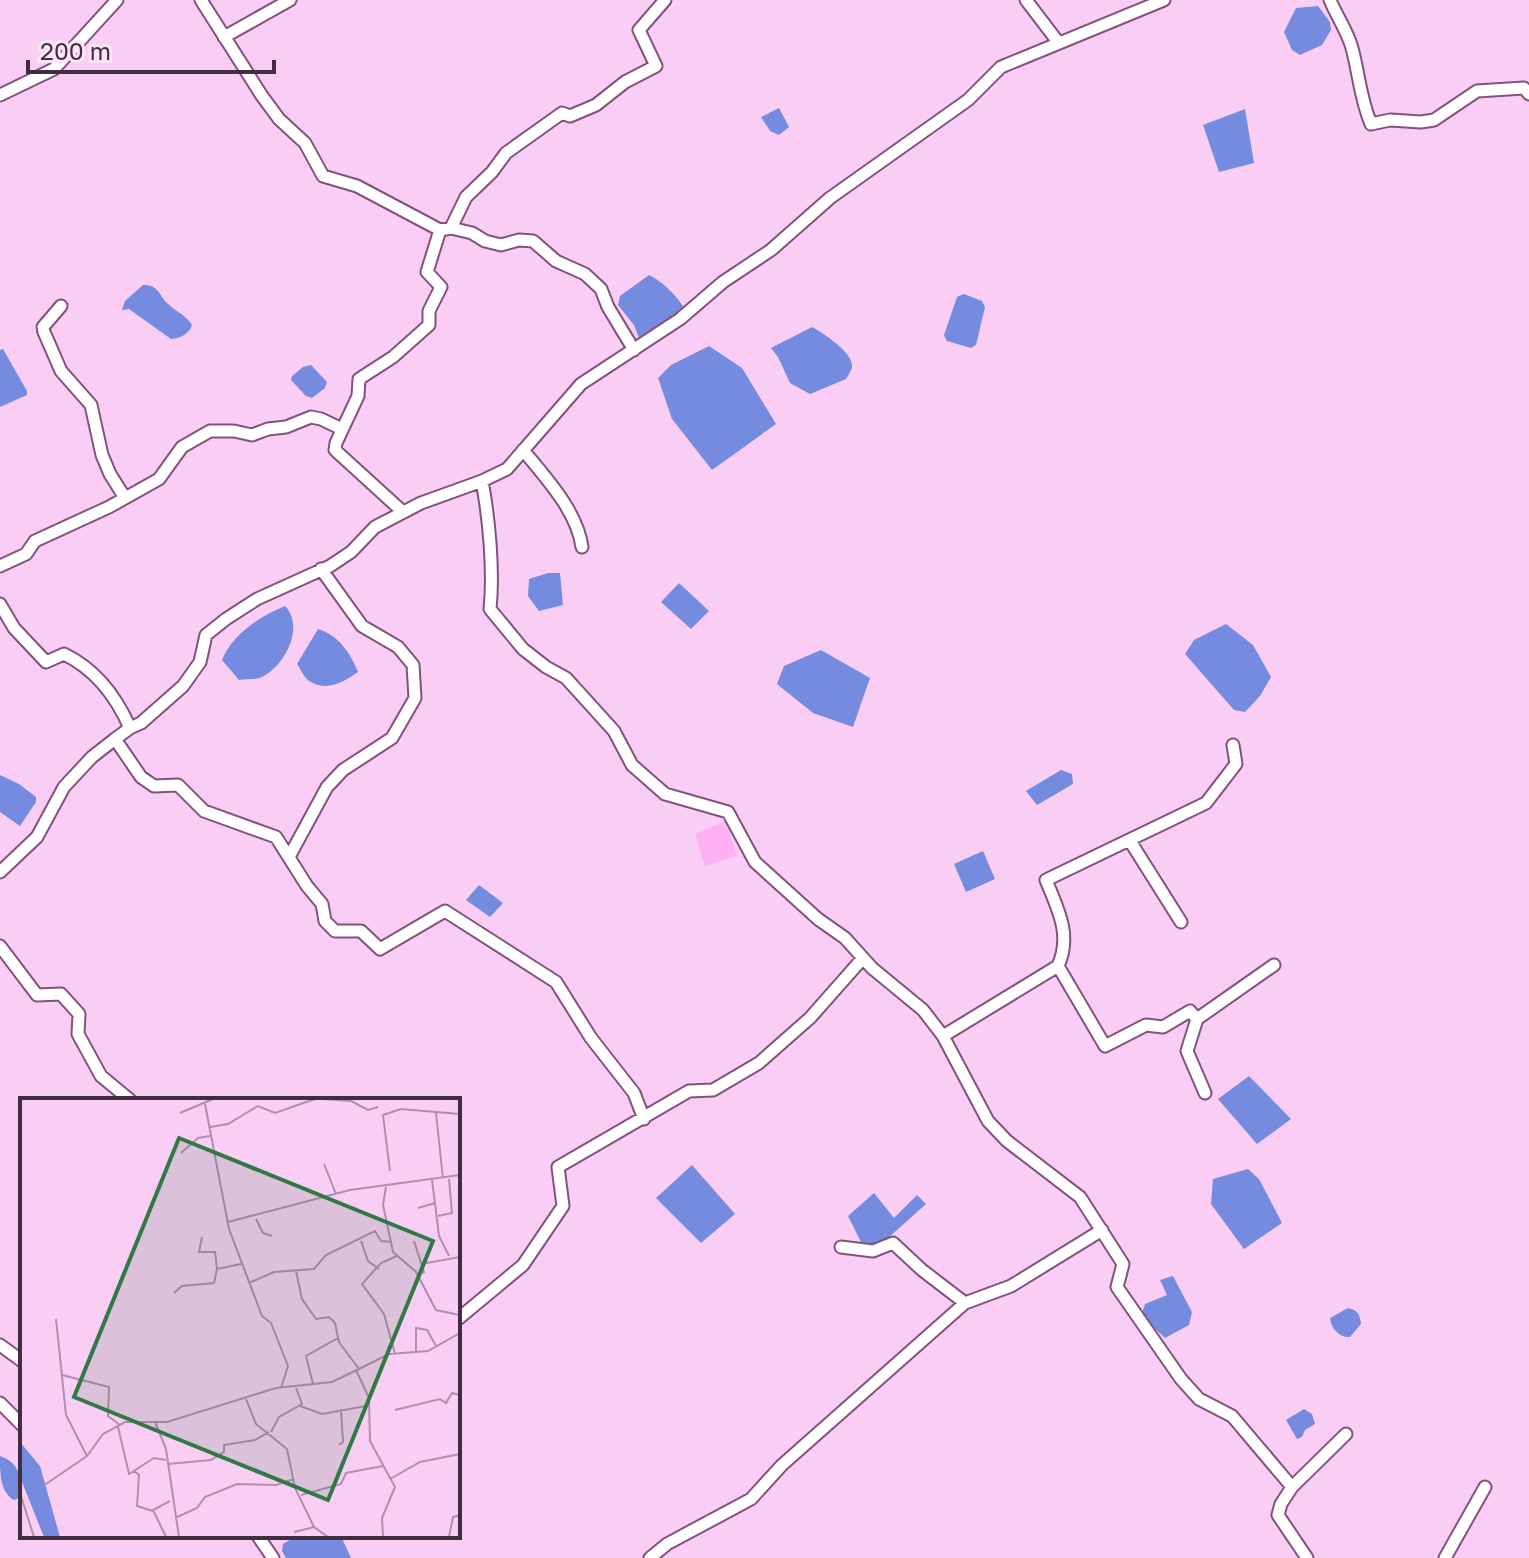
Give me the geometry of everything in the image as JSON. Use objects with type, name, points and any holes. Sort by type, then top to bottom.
[{"type":"street","points":[[0,95],[54,69],[117,0]]},
{"type":"street","points":[[201,0],[271,109],[305,143],[323,176],[357,186],[446,229],[501,245],[519,240],[533,241],[556,261],[585,274],[601,289],[608,307],[634,350]]},
{"type":"street","points":[[224,37],[290,0]]},
{"type":"street","points":[[403,512],[335,450],[358,396],[359,379],[393,357],[429,325],[429,311],[441,287],[427,272],[446,229],[466,197],[492,172],[506,153],[562,113],[570,116],[596,105],[625,82],[656,66],[639,30],[665,0]]},
{"type":"street","points":[[1026,0],[1058,42]]},
{"type":"street","points":[[0,872],[37,837],[64,787],[92,757],[141,723],[183,686],[200,662],[206,635],[257,599],[351,552],[375,527],[421,503],[507,469],[581,384],[680,319],[723,282],[771,250],[868,170],[968,100],[1001,67],[1164,0]]},
{"type":"street","points":[[1330,0],[1346,29],[1357,83],[1371,124],[1390,120],[1434,120],[1477,91],[1524,88],[1529,94]]},
{"type":"street","points":[[61,306],[43,327],[44,332],[61,371],[91,405],[102,455],[125,498]]},
{"type":"street","points":[[0,566],[26,554],[35,541],[159,479],[182,447],[210,431],[252,435],[311,417],[342,429]]},
{"type":"street","points":[[523,450],[558,495],[579,529],[582,547]]},
{"type":"street","points":[[482,481],[492,587],[490,609],[523,649],[566,678],[614,731],[632,765],[665,794],[728,812],[755,862],[818,919],[845,938],[863,958],[923,1010],[943,1036],[988,1121],[1007,1141],[1080,1197],[1123,1264],[1117,1287],[1181,1379],[1199,1399],[1232,1416],[1292,1487]]},
{"type":"street","points":[[289,857],[327,787],[343,770],[392,738],[415,698],[413,665],[398,647],[362,626],[321,569]]},
{"type":"street","points":[[0,604],[14,628],[46,662],[64,654],[90,669],[112,695],[130,728]]},
{"type":"street","points":[[115,739],[141,777],[154,786],[178,785],[204,811],[276,837],[322,904],[325,921],[335,931],[361,931],[380,949],[445,911],[556,982],[591,1038],[634,1093],[644,1119]]},
{"type":"street","points":[[943,1036],[1058,966],[1064,953],[1066,931],[1046,880],[1206,803],[1236,764],[1233,745]]},
{"type":"street","points":[[1130,841],[1181,922]]},
{"type":"street","points":[[0,946],[37,995],[61,994],[79,1014],[78,1034],[101,1076],[128,1098]]},
{"type":"street","points":[[460,1317],[523,1265],[563,1206],[558,1167],[689,1091],[713,1090],[759,1063],[810,1018],[863,958]]},
{"type":"street","points":[[1205,1093],[1187,1051],[1197,1019],[1274,965]]},
{"type":"street","points":[[1058,966],[1105,1046],[1146,1025],[1163,1027],[1190,1011],[1197,1019]]},
{"type":"street","points":[[650,1558],[667,1544],[751,1499],[782,1465],[965,1303],[1011,1286],[1102,1230]]},
{"type":"street","points":[[841,1247],[873,1251],[893,1243],[965,1303]]},
{"type":"street","points":[[0,1403],[20,1423]]},
{"type":"street","points":[[0,1423],[12,1416]]},
{"type":"street","points":[[1307,1558],[1278,1515],[1281,1504],[1292,1487],[1346,1434]]},
{"type":"street","points":[[1445,1558],[1485,1487]]},
{"type":"street","points":[[259,1538],[273,1558]]},
{"type":"shaded area","points":[[726,821],[737,856],[705,866],[695,834]]},
{"type":"water","points":[[1318,6],[1330,22],[1331,30],[1322,45],[1300,55],[1292,50],[1284,32],[1296,8]]},
{"type":"water","points":[[779,108],[789,127],[779,135],[770,131],[761,117]]},
{"type":"water","points":[[1245,109],[1254,163],[1219,172],[1203,125]]},
{"type":"water","points":[[649,275],[669,290],[684,308],[641,343],[634,325],[618,305],[620,296]]},
{"type":"water","points":[[143,285],[155,288],[167,303],[189,321],[192,325],[187,333],[171,339],[129,309],[122,310],[125,301]]},
{"type":"water","points":[[964,294],[982,301],[985,307],[976,345],[971,348],[947,341],[944,335],[957,297]]},
{"type":"water","points":[[812,327],[843,350],[852,367],[846,379],[810,394],[790,383],[771,348]]},
{"type":"water","points":[[709,346],[742,368],[776,424],[712,470],[672,419],[658,378],[671,365]]},
{"type":"water","points":[[3,349],[27,395],[0,407],[0,350]]},
{"type":"water","points":[[311,365],[327,382],[325,388],[312,398],[291,380],[303,367]]},
{"type":"water","points":[[560,573],[563,605],[539,611],[528,596],[529,579]]},
{"type":"water","points":[[679,583],[709,611],[691,629],[661,602]]},
{"type":"water","points":[[285,606],[291,615],[293,634],[285,654],[264,676],[239,680],[222,660],[227,651],[248,627]]},
{"type":"water","points":[[1226,624],[1253,645],[1271,677],[1260,696],[1245,712],[1234,710],[1185,654],[1194,640]]},
{"type":"water","points":[[318,629],[332,635],[342,645],[358,672],[328,686],[314,684],[307,679],[297,664]]},
{"type":"water","points":[[821,650],[870,678],[853,727],[813,713],[777,684],[784,666]]},
{"type":"water","points":[[1061,770],[1072,774],[1073,784],[1037,805],[1026,791]]},
{"type":"water","points":[[0,775],[36,797],[36,802],[20,826],[0,812]]},
{"type":"water","points":[[983,851],[995,879],[966,892],[954,864]]},
{"type":"water","points":[[479,885],[503,903],[490,917],[466,900]]},
{"type":"water","points":[[1249,1076],[1291,1119],[1257,1144],[1218,1099]]},
{"type":"water","points":[[692,1165],[735,1214],[701,1243],[656,1198]]},
{"type":"water","points":[[1248,1169],[1259,1179],[1282,1223],[1244,1249],[1211,1204],[1213,1179]]},
{"type":"water","points":[[874,1193],[894,1218],[917,1195],[926,1204],[878,1247],[861,1242],[848,1216]]},
{"type":"water","points":[[1173,1276],[1192,1312],[1189,1325],[1165,1338],[1141,1316],[1145,1304],[1167,1295],[1160,1280]]},
{"type":"water","points":[[1348,1308],[1358,1313],[1361,1324],[1350,1337],[1336,1332],[1330,1318]]},
{"type":"water","points":[[1304,1409],[1312,1414],[1315,1424],[1297,1439],[1286,1420]]},
{"type":"water","points":[[0,1456],[16,1467],[20,1478],[20,1498],[14,1500],[9,1497],[1,1476]]},
{"type":"water","points":[[294,1538],[342,1538],[351,1558],[286,1558],[282,1551],[283,1544]]}]
